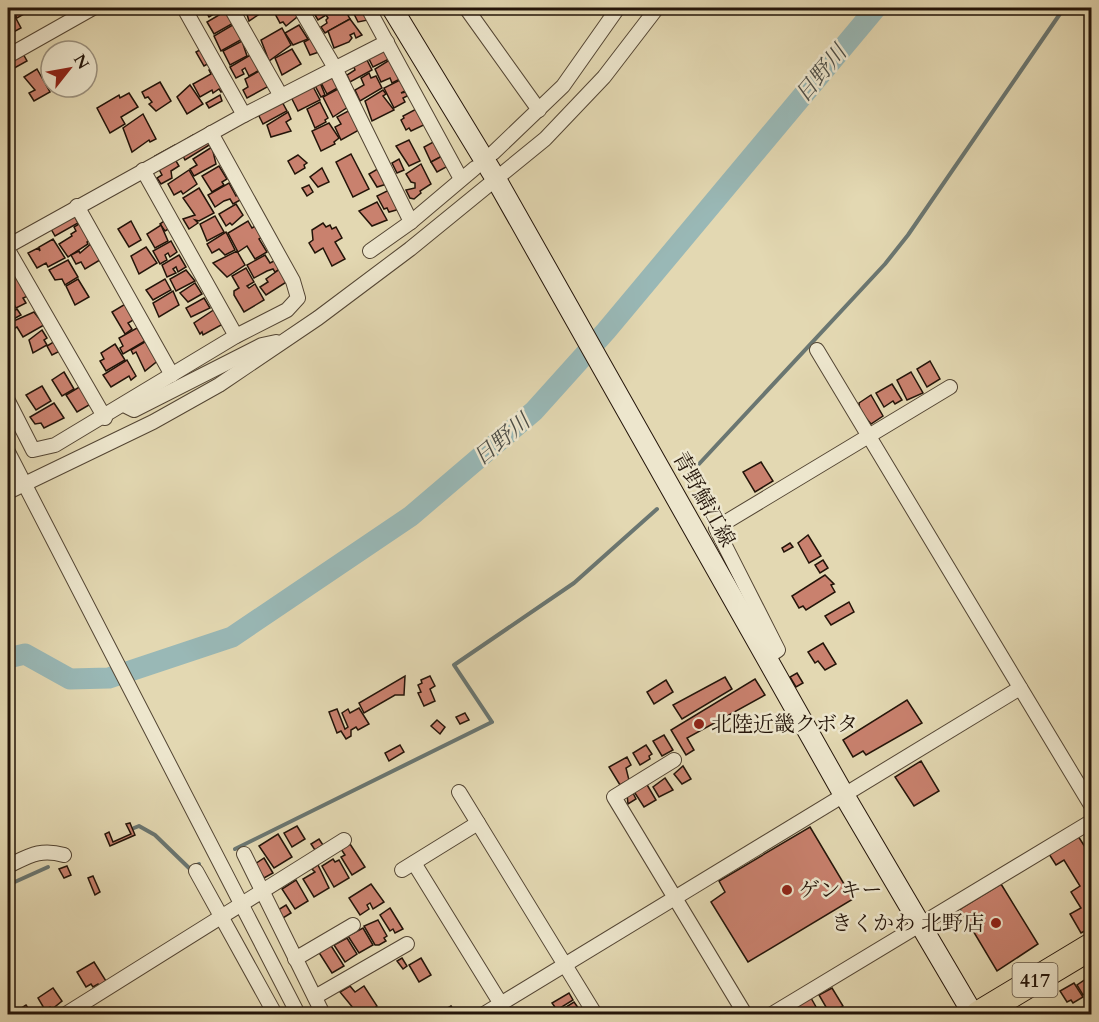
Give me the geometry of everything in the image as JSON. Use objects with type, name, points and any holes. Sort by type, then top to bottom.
[{"type":"highway","name":"417","points":[[979,1014],[1092,946]]},
{"type":"main road","name":"青野鯖江線","points":[[392,8],[498,183],[918,925],[973,1014]]},
{"type":"street","points":[[8,56],[93,8]]},
{"type":"street","points":[[184,8],[244,115]]},
{"type":"street","points":[[300,8],[335,68],[411,222]]},
{"type":"street","points":[[368,8],[461,179]]},
{"type":"street","points":[[466,8],[539,110]]},
{"type":"street","points":[[494,153],[564,86],[618,8]]},
{"type":"street","points":[[8,492],[25,488],[219,385],[284,341],[410,249],[498,183],[545,140],[604,77],[657,8]]},
{"type":"street","points":[[235,9],[281,96]]},
{"type":"street","points":[[105,418],[8,248],[77,206],[244,115],[387,42]]},
{"type":"street","points":[[8,401],[33,450],[55,445],[105,418],[236,336],[287,310],[298,298],[293,281],[211,133]]},
{"type":"street","points":[[369,251],[411,222],[475,168]]},
{"type":"street","points":[[143,170],[236,336]]},
{"type":"street","points":[[77,206],[172,375]]},
{"type":"street","points":[[124,405],[135,410],[262,345],[284,341]]},
{"type":"street","points":[[817,351],[1092,807]]},
{"type":"street","points":[[766,658],[777,650],[716,528],[950,387]]},
{"type":"street","points":[[8,452],[164,759],[173,771],[298,1014]]},
{"type":"street","points":[[483,1014],[1020,688]]},
{"type":"street","points":[[674,760],[614,796],[745,1014]]},
{"type":"street","points":[[459,792],[595,1014]]},
{"type":"street","points":[[772,1014],[1092,821]]},
{"type":"street","points":[[478,823],[408,866],[501,1004]]},
{"type":"street","points":[[66,1014],[344,840]]},
{"type":"street","points":[[8,866],[49,850],[64,855]]},
{"type":"street","points":[[244,854],[323,1014]]},
{"type":"street","points":[[196,871],[276,1014]]},
{"type":"street","points":[[295,959],[353,925]]},
{"type":"street","points":[[315,997],[407,944]]},
{"type":"building","points":[[12,8],[20,8],[24,14],[17,18]]},
{"type":"building","points":[[204,8],[229,8],[237,21],[214,34],[207,22],[219,15],[217,12],[209,17]]},
{"type":"building","points":[[245,8],[259,8],[255,10],[258,15],[249,21]]},
{"type":"building","points":[[259,8],[273,8],[262,13]]},
{"type":"building","points":[[299,8],[302,13],[286,26],[283,22],[280,23],[273,10]]},
{"type":"building","points":[[328,8],[344,8],[350,19],[325,33],[321,27],[327,23],[328,18],[326,15],[318,20],[315,15]]},
{"type":"building","points":[[351,8],[369,8],[368,20],[358,22]]},
{"type":"building","points":[[11,9],[21,28],[8,35],[8,11]]},
{"type":"building","points":[[350,19],[362,35],[356,38],[354,33],[350,35],[352,38],[349,42],[334,48],[328,31]]},
{"type":"building","points":[[236,23],[246,37],[221,51],[214,36]]},
{"type":"building","points":[[299,25],[308,39],[293,45],[285,33]]},
{"type":"building","points":[[282,28],[291,45],[269,61],[261,40]]},
{"type":"building","points":[[315,36],[322,51],[310,55],[304,42]]},
{"type":"building","points":[[387,40],[395,56],[373,67],[366,53]]},
{"type":"building","points":[[242,41],[247,56],[230,65],[223,51]]},
{"type":"building","points":[[205,47],[213,61],[204,66],[196,52]]},
{"type":"building","points":[[292,49],[301,64],[282,75],[275,58]]},
{"type":"building","points":[[362,50],[372,70],[350,82],[347,75],[355,70],[354,67],[350,69],[345,59]]},
{"type":"building","points":[[22,52],[27,61],[9,71],[8,60]]},
{"type":"building","points":[[252,54],[263,68],[249,76],[245,68],[242,70],[244,74],[236,78],[230,67]]},
{"type":"building","points":[[396,56],[406,76],[392,83],[390,78],[381,82],[375,69]]},
{"type":"building","points":[[217,65],[230,87],[221,92],[219,89],[213,93],[212,90],[200,97],[193,84],[211,74],[209,70]]},
{"type":"building","points":[[37,69],[39,73],[39,98],[34,101],[29,93],[35,90],[24,77]]},
{"type":"building","points":[[263,69],[269,86],[247,98],[243,90],[248,87],[245,79]]},
{"type":"building","points":[[333,69],[341,86],[327,94],[318,77]]},
{"type":"building","points":[[369,73],[371,78],[376,76],[382,88],[360,101],[355,90],[364,85],[361,78]]},
{"type":"building","points":[[317,75],[325,95],[321,97],[311,78]]},
{"type":"building","points":[[406,77],[411,88],[401,93],[406,92],[407,96],[403,98],[405,102],[394,108],[384,88]]},
{"type":"building","points":[[309,79],[320,100],[298,111],[291,97]]},
{"type":"building","points":[[160,82],[171,101],[156,111],[149,104],[152,102],[148,97],[145,98],[142,92]]},
{"type":"building","points":[[190,85],[203,104],[187,114],[177,97]]},
{"type":"building","points":[[338,89],[351,105],[333,117],[323,97]]},
{"type":"building","points":[[383,90],[386,94],[383,96],[394,110],[372,121],[365,101]]},
{"type":"building","points":[[129,93],[138,107],[121,117],[125,124],[110,133],[97,108],[119,95],[120,98]]},
{"type":"building","points":[[220,95],[222,101],[209,108],[206,103]]},
{"type":"building","points":[[280,98],[287,111],[263,124],[258,114]]},
{"type":"building","points":[[320,102],[328,118],[326,122],[315,128],[307,109]]},
{"type":"building","points":[[420,107],[428,123],[411,131],[409,128],[406,130],[401,120],[403,116]]},
{"type":"building","points":[[352,109],[359,130],[341,140],[335,127],[341,124],[337,117]]},
{"type":"building","points":[[288,112],[291,119],[286,122],[291,131],[271,137],[267,125]]},
{"type":"building","points":[[143,114],[156,139],[150,142],[149,140],[132,152],[123,128]]},
{"type":"building","points":[[329,123],[339,138],[334,142],[335,144],[321,151],[312,131]]},
{"type":"building","points":[[193,135],[208,139],[211,144],[185,160],[180,150],[188,146],[185,140]]},
{"type":"building","points":[[409,140],[420,161],[409,166],[396,146]]},
{"type":"building","points":[[437,140],[444,155],[431,162],[424,147]]},
{"type":"building","points":[[175,145],[182,157],[176,161],[179,166],[171,171],[172,178],[161,184],[157,178],[162,175],[155,162],[157,160],[155,156]]},
{"type":"building","points":[[212,147],[216,164],[194,176],[190,169],[197,165],[193,159]]},
{"type":"building","points":[[351,154],[369,189],[353,197],[336,162]]},
{"type":"building","points":[[298,155],[307,163],[304,165],[305,168],[295,174],[288,161]]},
{"type":"building","points":[[444,155],[448,166],[437,172],[431,162]]},
{"type":"building","points":[[399,159],[404,170],[397,173],[392,163]]},
{"type":"building","points":[[421,164],[431,184],[420,191],[421,193],[414,199],[410,198],[406,190],[415,188],[415,183],[411,182],[406,174]]},
{"type":"building","points":[[219,166],[227,179],[222,182],[224,185],[212,192],[202,176]]},
{"type":"building","points":[[381,167],[390,183],[377,187],[369,174]]},
{"type":"building","points":[[322,168],[329,182],[318,187],[310,177]]},
{"type":"building","points":[[189,170],[197,184],[183,194],[181,191],[174,195],[168,184]]},
{"type":"building","points":[[229,183],[236,196],[239,194],[242,199],[233,204],[230,199],[215,207],[208,195]]},
{"type":"building","points":[[309,185],[313,192],[307,196],[302,188]]},
{"type":"building","points":[[199,188],[214,213],[199,221],[195,220],[198,223],[189,229],[183,219],[195,215],[183,198]]},
{"type":"building","points":[[393,188],[400,209],[389,212],[387,208],[384,209],[377,196]]},
{"type":"building","points":[[377,202],[387,220],[372,226],[359,211]]},
{"type":"building","points":[[236,204],[243,215],[232,225],[230,223],[226,226],[219,214]]},
{"type":"building","points":[[69,206],[78,223],[55,236],[46,220]]},
{"type":"building","points":[[215,216],[224,232],[207,241],[200,224]]},
{"type":"building","points":[[167,219],[172,227],[165,231],[160,224]]},
{"type":"building","points":[[131,221],[141,240],[129,247],[118,229]]},
{"type":"building","points":[[248,221],[252,228],[257,225],[262,237],[259,239],[267,252],[255,259],[247,246],[238,252],[228,233]]},
{"type":"building","points":[[82,222],[90,240],[88,244],[68,257],[59,244],[72,236],[71,234],[76,231],[74,227]]},
{"type":"building","points":[[323,223],[326,227],[330,225],[332,229],[336,227],[342,238],[335,242],[345,259],[332,266],[323,248],[315,253],[309,243],[313,240],[312,230]]},
{"type":"building","points":[[161,225],[168,241],[155,248],[147,234]]},
{"type":"building","points":[[226,232],[235,250],[225,255],[219,249],[212,253],[207,244]]},
{"type":"building","points":[[53,239],[65,258],[48,267],[46,263],[37,268],[28,253],[38,248],[40,251],[39,247]]},
{"type":"building","points":[[171,241],[177,252],[170,257],[168,253],[165,255],[167,260],[160,264],[153,251]]},
{"type":"building","points":[[93,242],[100,260],[85,269],[81,262],[76,264],[71,255],[79,251],[80,253]]},
{"type":"building","points":[[146,247],[157,263],[139,274],[131,256]]},
{"type":"building","points":[[237,251],[245,265],[227,277],[213,263]]},
{"type":"building","points":[[179,255],[186,267],[178,272],[176,267],[173,269],[176,273],[167,277],[162,265]]},
{"type":"building","points":[[265,255],[270,263],[276,260],[281,268],[275,272],[273,269],[267,271],[254,278],[247,265]]},
{"type":"building","points":[[68,260],[78,277],[65,285],[62,279],[55,280],[49,270]]},
{"type":"building","points":[[246,268],[254,282],[247,286],[249,288],[255,284],[264,300],[244,312],[234,295],[234,291],[239,288],[232,276]]},
{"type":"building","points":[[280,269],[288,281],[266,295],[260,287],[268,282],[266,279]]},
{"type":"building","points":[[186,270],[195,281],[176,291],[170,279]]},
{"type":"building","points":[[15,275],[28,296],[23,298],[26,303],[16,308],[10,297],[12,296],[8,293],[8,279]]},
{"type":"building","points":[[78,279],[89,297],[75,305],[66,286]]},
{"type":"building","points":[[165,279],[171,290],[153,300],[146,290]]},
{"type":"building","points":[[195,283],[202,294],[188,302],[180,293]]},
{"type":"building","points":[[173,291],[179,305],[159,317],[153,303]]},
{"type":"building","points":[[204,298],[210,308],[191,317],[186,308]]},
{"type":"building","points":[[127,303],[135,319],[128,323],[132,329],[125,334],[112,312]]},
{"type":"building","points":[[17,309],[21,315],[8,322],[8,314]]},
{"type":"building","points":[[215,309],[223,324],[203,335],[202,332],[200,334],[194,323]]},
{"type":"building","points":[[34,312],[44,325],[23,337],[17,327],[13,329],[9,323]]},
{"type":"building","points":[[8,324],[14,336],[10,338],[14,344],[8,347]]},
{"type":"building","points":[[137,328],[145,341],[123,354],[120,348],[123,346],[119,338]]},
{"type":"building","points":[[42,330],[47,338],[44,340],[47,345],[33,353],[29,340]]},
{"type":"building","points":[[150,339],[160,359],[145,371],[136,352],[133,354],[131,350]]},
{"type":"building","points":[[55,341],[60,351],[52,355],[47,346]]},
{"type":"building","points":[[115,344],[125,360],[106,371],[100,361],[104,359],[101,353]]},
{"type":"building","points":[[127,360],[136,376],[131,380],[129,376],[111,387],[103,375]]},
{"type":"building","points":[[930,361],[940,379],[927,387],[917,369]]},
{"type":"building","points":[[64,372],[74,389],[62,396],[52,380]]},
{"type":"building","points":[[911,372],[923,393],[907,400],[897,380]]},
{"type":"building","points":[[892,384],[902,400],[895,404],[893,401],[884,407],[876,393]]},
{"type":"building","points":[[42,386],[51,401],[36,410],[26,395]]},
{"type":"building","points":[[81,386],[90,401],[89,405],[77,412],[66,395]]},
{"type":"building","points":[[871,395],[883,416],[871,424],[860,411],[859,403]]},
{"type":"building","points":[[54,403],[64,418],[44,428],[41,423],[35,424],[30,417]]},
{"type":"building","points":[[761,462],[773,481],[755,492],[743,472]]},
{"type":"building","points":[[808,535],[821,556],[809,563],[798,543]]},
{"type":"building","points":[[790,543],[793,547],[784,552],[782,548]]},
{"type":"building","points":[[823,560],[828,568],[820,573],[815,565]]},
{"type":"building","points":[[825,575],[834,584],[831,585],[835,592],[806,610],[803,606],[799,608],[792,596]]},
{"type":"building","points":[[849,602],[854,612],[831,625],[825,616]]},
{"type":"building","points":[[823,643],[836,664],[825,670],[818,661],[815,663],[808,652]]},
{"type":"building","points":[[797,673],[803,683],[796,687],[790,677]]},
{"type":"building","points":[[405,676],[404,695],[395,695],[364,713],[359,703]]},
{"type":"building","points":[[430,676],[435,686],[430,689],[435,701],[424,706],[418,693],[421,692],[418,685],[422,683],[421,680]]},
{"type":"building","points":[[725,677],[732,689],[682,719],[673,705]]},
{"type":"building","points":[[755,679],[765,695],[687,738],[694,750],[686,755],[671,730]]},
{"type":"building","points":[[666,680],[673,692],[654,704],[647,692]]},
{"type":"building","points":[[907,700],[922,723],[866,755],[863,751],[853,757],[843,740]]},
{"type":"building","points":[[359,708],[369,724],[358,730],[356,727],[351,730],[351,736],[346,739],[341,731],[337,733],[329,712],[337,709],[345,729],[348,727],[342,713],[348,709],[350,713]]},
{"type":"building","points":[[465,713],[469,720],[460,724],[456,717]]},
{"type":"building","points":[[437,720],[445,727],[440,734],[431,726]]},
{"type":"building","points":[[664,735],[673,750],[662,756],[653,741]]},
{"type":"building","points":[[400,745],[404,752],[389,761],[385,753]]},
{"type":"building","points":[[646,745],[652,754],[649,756],[650,759],[640,765],[633,753]]},
{"type":"building","points":[[627,757],[631,765],[626,768],[629,780],[620,785],[609,767]]},
{"type":"building","points":[[921,761],[939,791],[914,806],[895,777]]},
{"type":"building","points":[[683,766],[691,779],[682,784],[674,774]]},
{"type":"building","points":[[665,778],[673,790],[659,797],[653,787]]},
{"type":"building","points":[[646,783],[656,800],[644,807],[633,790]]},
{"type":"building","points":[[632,791],[636,799],[628,804],[627,794]]},
{"type":"building","points":[[130,823],[135,835],[110,846],[105,834],[109,832],[113,842],[131,834],[126,824]]},
{"type":"building","points":[[297,826],[305,839],[292,847],[284,833]]},
{"type":"building","points":[[810,827],[853,899],[748,962],[711,902],[725,892],[719,881]]},
{"type":"building","points":[[278,834],[292,857],[274,868],[259,846]]},
{"type":"building","points":[[1078,836],[1092,858],[1092,927],[1081,933],[1070,914],[1081,908],[1071,892],[1080,886],[1064,860],[1056,865],[1049,854]]},
{"type":"building","points":[[319,839],[323,845],[315,850],[311,844]]},
{"type":"building","points":[[350,844],[365,867],[352,875],[341,857],[345,855],[341,849]]},
{"type":"building","points":[[264,858],[273,873],[264,878],[255,864]]},
{"type":"building","points":[[333,859],[335,862],[339,860],[349,878],[334,887],[322,866]]},
{"type":"building","points":[[318,865],[329,888],[314,897],[303,879],[315,872],[312,869]]},
{"type":"building","points":[[67,866],[71,875],[64,878],[59,869]]},
{"type":"building","points":[[93,876],[100,892],[95,895],[88,878]]},
{"type":"building","points":[[296,880],[308,901],[295,909],[282,889]]},
{"type":"building","points":[[371,884],[384,902],[373,909],[370,903],[367,905],[369,909],[360,915],[349,898]]},
{"type":"building","points":[[1001,884],[1038,944],[997,971],[960,909]]},
{"type":"building","points":[[286,905],[291,913],[283,918],[278,910]]},
{"type":"building","points":[[390,908],[403,929],[395,933],[393,929],[390,931],[380,915]]},
{"type":"building","points":[[378,920],[387,936],[384,938],[386,941],[375,945],[364,926]]},
{"type":"building","points":[[363,928],[373,945],[359,953],[348,936]]},
{"type":"building","points":[[347,938],[357,954],[345,962],[334,945]]},
{"type":"building","points":[[330,944],[344,966],[332,973],[318,951]]},
{"type":"building","points":[[402,958],[407,966],[403,969],[397,961]]},
{"type":"building","points":[[421,958],[431,975],[419,982],[409,965]]},
{"type":"building","points":[[94,962],[106,981],[99,986],[98,984],[93,987],[91,984],[86,987],[77,972]]},
{"type":"building","points":[[1089,977],[1092,990],[1083,995],[1077,985]]},
{"type":"building","points":[[1074,983],[1083,997],[1073,1003],[1071,1000],[1067,1002],[1060,991]]},
{"type":"building","points":[[350,986],[355,992],[364,986],[377,1006],[367,1014],[358,1014],[340,992]]},
{"type":"building","points":[[53,988],[62,1001],[51,1010],[50,1007],[45,1010],[38,998]]},
{"type":"building","points":[[832,988],[843,1006],[830,1014],[819,995]]},
{"type":"building","points":[[569,993],[573,1000],[557,1010],[552,1003]]},
{"type":"building","points":[[811,998],[820,1014],[784,1014]]},
{"type":"building","points":[[574,1002],[579,1009],[569,1014],[559,1014],[558,1012]]},
{"type":"building","points":[[26,1005],[32,1014],[12,1014]]},
{"type":"building","points":[[451,1006],[456,1014],[437,1014]]},
{"type":"waterway","name":"日野川","points":[[8,658],[25,654],[70,679],[109,678],[232,637],[411,516],[534,411],[606,331],[876,8]]},
{"type":"waterway","points":[[686,478],[885,264],[908,235],[1064,8]]},
{"type":"waterway","points":[[235,849],[492,722],[454,665],[574,583],[657,509]]},
{"type":"waterway","points":[[134,828],[139,826],[155,835],[189,868],[199,864]]},
{"type":"waterway","points":[[8,885],[48,867]]},
{"type":"place","name":"北陸近畿クボタ","points":[[699,724]]},
{"type":"place","name":"ゲンキー","points":[[787,890]]},
{"type":"place","name":"きくかわ 北野店","points":[[996,923]]}]
